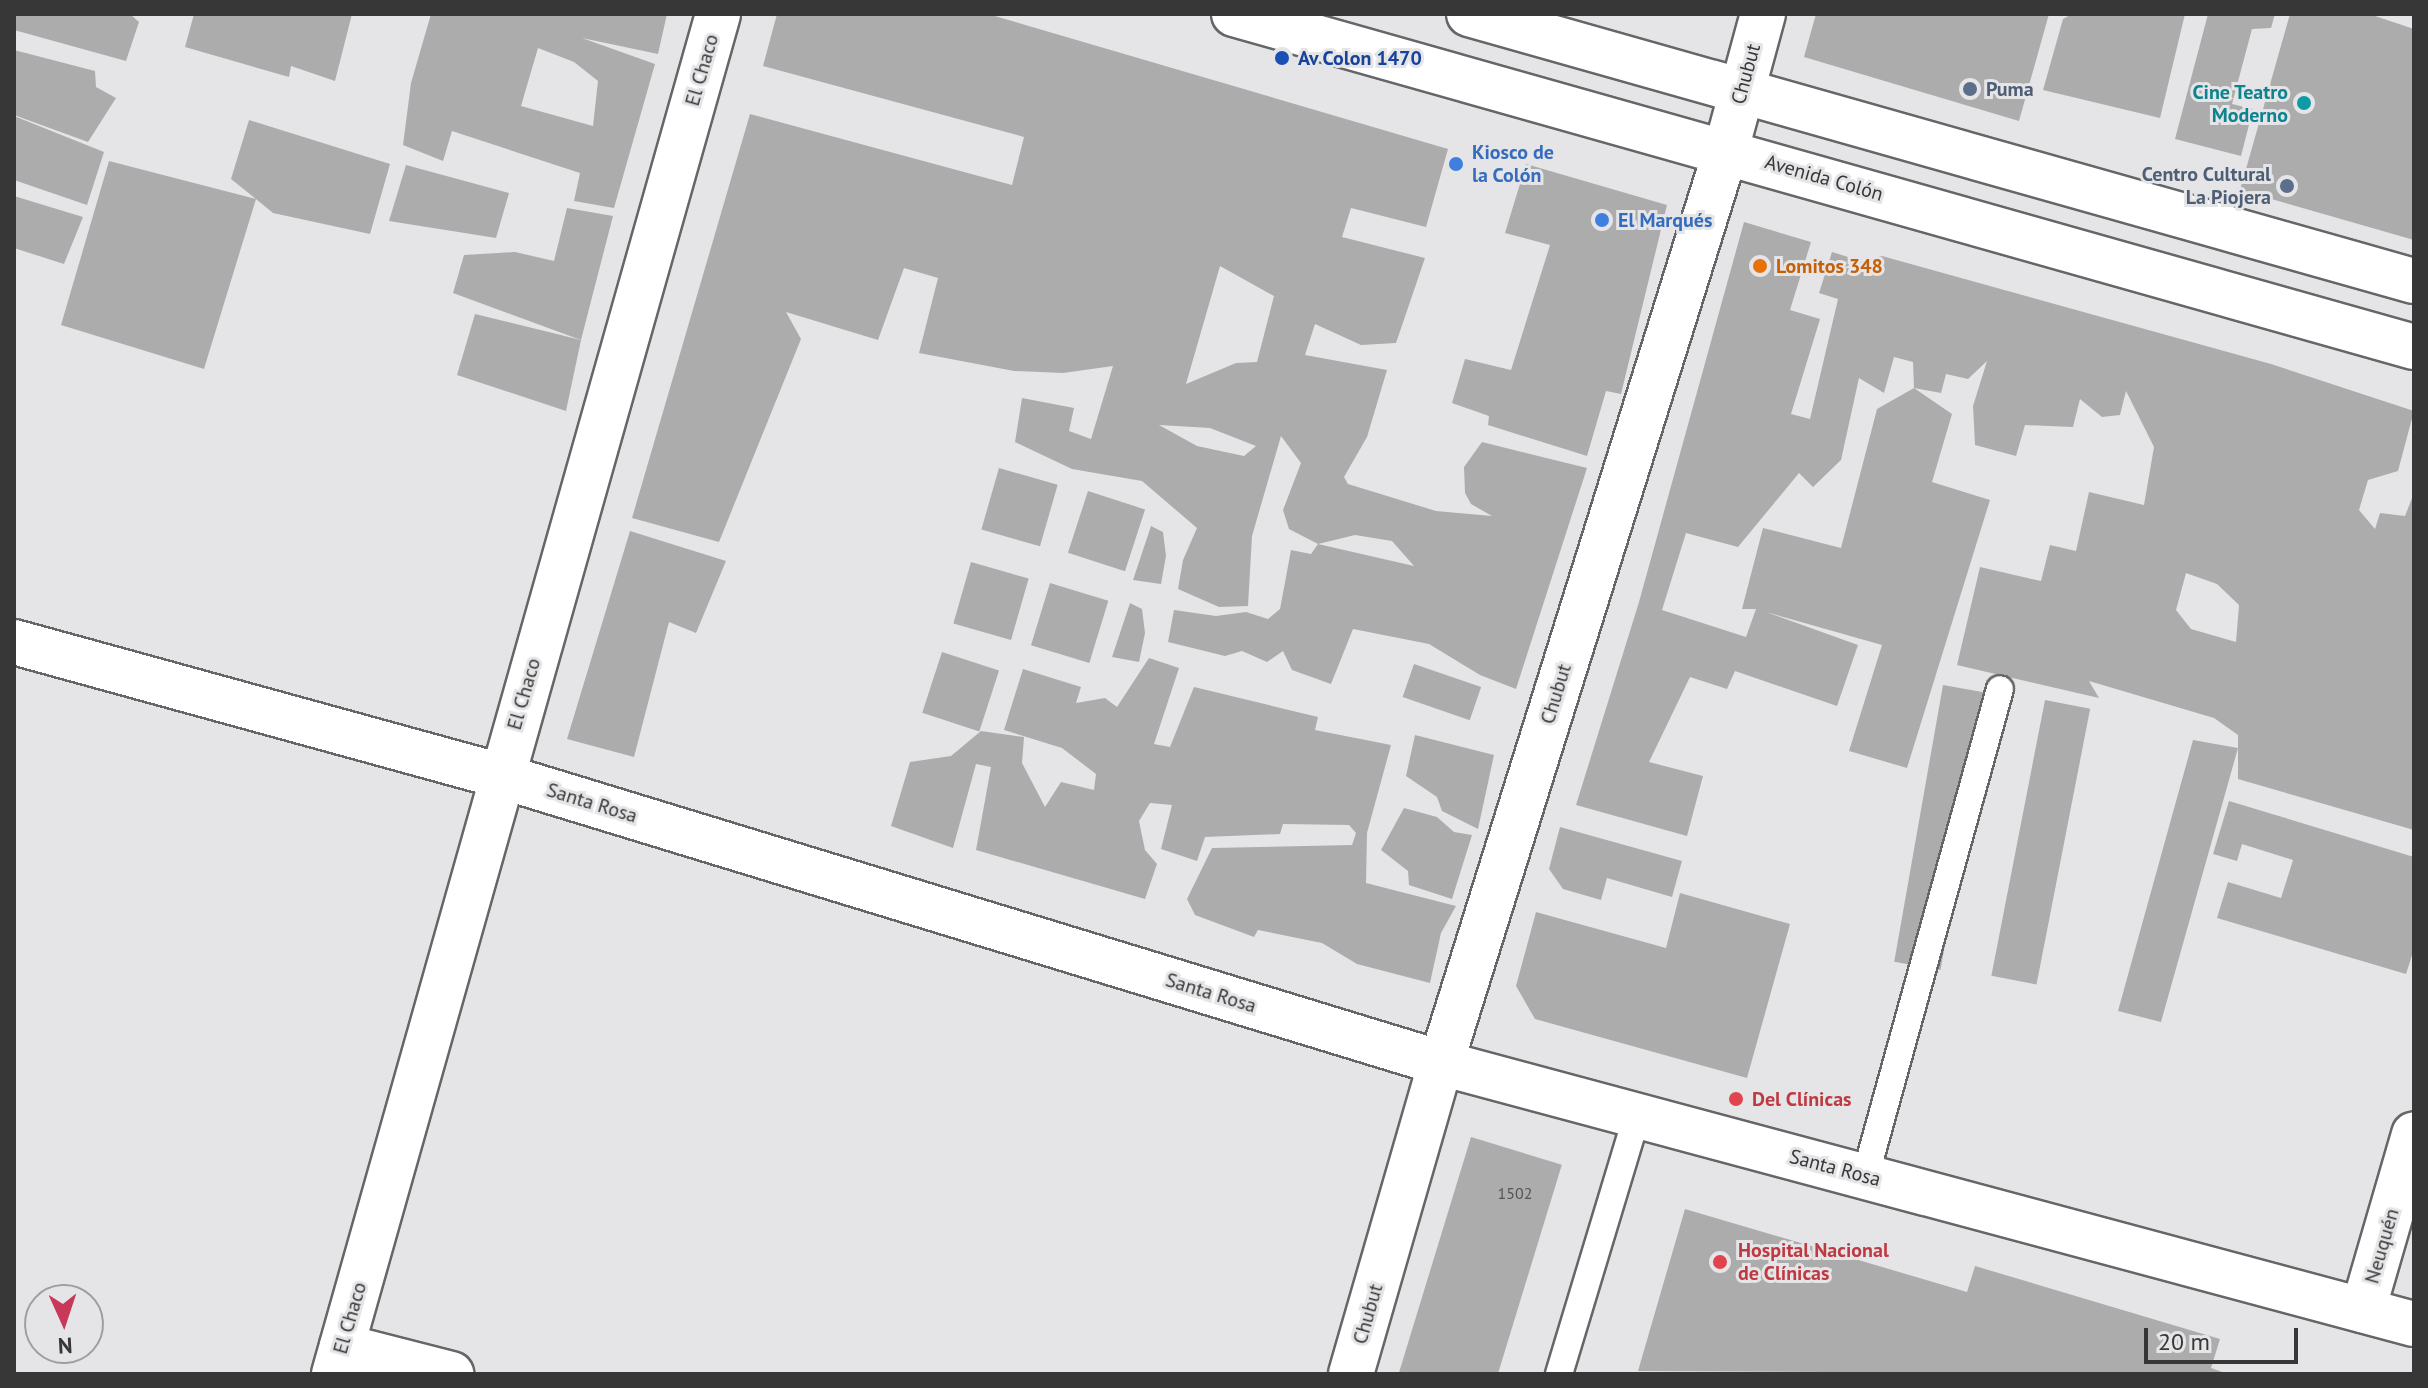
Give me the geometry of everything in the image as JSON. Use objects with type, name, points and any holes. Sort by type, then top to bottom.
[{"type":"street","name":"El Chaco","points":[[338,1360],[718,14]]},
{"type":"street","name":"Avenida Colón","points":[[1234,14],[1726,150],[2414,347]]},
{"type":"street","points":[[1469,14],[2414,281]]},
{"type":"street","name":"Chubut","points":[[1351,1374],[1441,1063],[1726,150],[1763,14]]},
{"type":"street","name":"Santa Rosa","points":[[14,642],[501,776],[1441,1063],[2414,1324]]},
{"type":"street","name":"Neuquén","points":[[2363,1310],[2414,1134]]},
{"type":"street","points":[[338,1360],[451,1374]]},
{"type":"lane","points":[[1865,1177],[2000,689]]},
{"type":"lane","points":[[1559,1374],[1637,1115]]},
{"type":"building","points":[[14,14],[130,14],[139,22],[126,61],[14,30]]},
{"type":"building","points":[[194,14],[352,14],[335,81],[291,66],[289,77],[185,47]]},
{"type":"building","points":[[431,14],[667,14],[658,54],[582,38],[655,64],[614,208],[574,201],[580,173],[452,131],[443,161],[403,145],[411,83]],"holes":[[[538,48],[574,62],[598,81],[593,126],[521,106]]]},
{"type":"building","points":[[777,14],[988,14],[1448,149],[1426,227],[1351,208],[1342,237],[1425,258],[1396,343],[1361,345],[1315,324],[1305,355],[1387,370],[1367,437],[1344,477],[1348,484],[1436,511],[1492,516],[1471,504],[1465,493],[1464,467],[1482,442],[1587,468],[1516,689],[1480,675],[1429,644],[1353,629],[1331,684],[1292,670],[1283,651],[1267,662],[1242,651],[1225,656],[1168,642],[1174,610],[1216,616],[1246,612],[1268,619],[1280,609],[1291,550],[1311,554],[1318,544],[1289,529],[1283,510],[1301,463],[1281,436],[1252,536],[1248,606],[1219,607],[1178,589],[1183,560],[1197,528],[1142,481],[1072,469],[1015,442],[1022,398],[1074,408],[1069,431],[1091,439],[1113,366],[1063,373],[1014,371],[919,353],[938,278],[904,268],[878,340],[786,312],[801,339],[719,542],[632,518],[750,114],[1012,185],[1024,137],[763,66]],"holes":[[[1220,266],[1274,296],[1257,362],[1236,363],[1186,384]],[[1159,425],[1210,428],[1256,446],[1244,456],[1197,446]],[[1355,535],[1392,541],[1414,566],[1318,544]]]},
{"type":"building","name":"Puma","points":[[1816,14],[2049,14],[2019,121],[1804,57]]},
{"type":"building","points":[[2072,14],[2185,14],[2160,118],[2043,90],[2063,19]]},
{"type":"building","points":[[2208,14],[2275,14],[2271,28],[2252,29],[2232,104],[2253,109],[2241,156],[2175,139]]},
{"type":"building","points":[[2290,14],[2369,14],[2414,29],[2414,240],[2240,190]]},
{"type":"building","points":[[14,50],[95,71],[96,87],[116,98],[88,142],[14,115]]},
{"type":"building","points":[[14,116],[104,152],[87,205],[14,180]]},
{"type":"building","points":[[249,120],[390,164],[370,234],[273,213],[231,179]]},
{"type":"building","points":[[109,161],[256,199],[204,369],[61,325]]},
{"type":"building","points":[[1526,164],[1667,205],[1621,394],[1606,391],[1587,456],[1488,425],[1489,416],[1452,403],[1465,359],[1511,370],[1550,245],[1505,233]]},
{"type":"building","points":[[406,165],[509,193],[496,238],[389,221]]},
{"type":"building","points":[[14,196],[83,217],[64,264],[14,248]]},
{"type":"building","points":[[567,208],[613,216],[581,340],[453,293],[464,255],[515,252],[554,261]]},
{"type":"building","points":[[1744,222],[1811,242],[1790,310],[1820,319],[1791,414],[1810,419],[1838,299],[1819,293],[1832,252],[1861,261],[1882,256],[2271,364],[2414,411],[2398,471],[2368,480],[2359,510],[2375,529],[2380,513],[2405,516],[2414,493],[2414,830],[2238,779],[2238,735],[2214,718],[2089,681],[2099,698],[1957,665],[1980,567],[2041,581],[2050,545],[2076,551],[2089,492],[2144,505],[2154,447],[2126,391],[2120,415],[2102,417],[2080,399],[2073,427],[2025,425],[2016,456],[1975,445],[1973,406],[1987,361],[1968,379],[1946,374],[1941,393],[1914,388],[1952,414],[1932,482],[1990,500],[1907,768],[1849,751],[1882,645],[1766,612],[1858,645],[1837,706],[1735,671],[1727,689],[1690,677],[1649,762],[1703,776],[1687,836],[1576,805],[1639,602]],"holes":[[[1894,357],[1913,362],[1914,388],[1877,409],[1841,548],[1763,528],[1742,609],[1756,609],[1746,637],[1662,610],[1686,533],[1738,547],[1799,473],[1813,487],[1841,460],[1859,378],[1884,393]],[[2186,573],[2217,584],[2239,605],[2236,642],[2191,629],[2176,610]]]},
{"type":"building","points":[[475,314],[581,340],[566,411],[457,375]]},
{"type":"building","points":[[999,468],[1058,485],[1040,546],[981,530]]},
{"type":"building","points":[[1088,491],[1145,510],[1125,571],[1068,553]]},
{"type":"building","points":[[1151,526],[1163,532],[1166,556],[1161,584],[1133,580]]},
{"type":"building","points":[[630,531],[726,561],[696,633],[669,622],[634,757],[567,739]]},
{"type":"building","points":[[971,562],[1029,579],[1011,640],[953,624]]},
{"type":"building","points":[[1050,583],[1108,601],[1089,663],[1031,645]]},
{"type":"building","points":[[1130,603],[1142,609],[1145,633],[1139,662],[1112,657]]},
{"type":"building","points":[[942,652],[999,671],[979,731],[922,713]]},
{"type":"building","points":[[1149,658],[1179,668],[1154,744],[1170,747],[1194,687],[1318,717],[1315,730],[1391,745],[1367,833],[1366,883],[1456,906],[1441,933],[1430,983],[1357,964],[1322,943],[1258,930],[1254,937],[1195,915],[1187,899],[1212,848],[1352,845],[1356,833],[1349,825],[1283,824],[1280,834],[1205,837],[1197,861],[1161,849],[1172,805],[1150,803],[1139,821],[1145,850],[1157,864],[1145,899],[976,850],[991,767],[976,764],[953,848],[891,826],[910,762],[951,756],[981,731],[1024,737],[1022,763],[1045,807],[1061,782],[1094,790],[1096,774],[1062,748],[1004,730],[1023,669],[1081,687],[1076,703],[1105,698],[1117,707]]},
{"type":"building","points":[[1414,664],[1481,687],[1470,720],[1403,697]]},
{"type":"building","points":[[1943,685],[1989,693],[1940,970],[1894,962]]},
{"type":"building","points":[[2045,700],[2090,709],[2037,985],[1991,976]]},
{"type":"building","points":[[1415,735],[1494,755],[1478,829],[1442,811],[1437,797],[1406,776]]},
{"type":"building","points":[[2193,740],[2238,748],[2161,1022],[2118,1011]]},
{"type":"building","points":[[2229,801],[2414,857],[2414,949],[2406,974],[2217,918],[2228,882],[2281,898],[2293,860],[2242,844],[2237,861],[2213,854]]},
{"type":"building","points":[[1404,808],[1437,817],[1454,832],[1472,835],[1452,899],[1409,885],[1408,871],[1381,850]]},
{"type":"building","points":[[1560,827],[1682,861],[1672,897],[1607,878],[1601,900],[1563,889],[1549,869]]},
{"type":"building","points":[[1680,893],[1790,924],[1747,1078],[1535,1019],[1516,986],[1536,912],[1666,948]]},
{"type":"building","points":[[1471,1137],[1562,1165],[1498,1374],[1399,1374]]},
{"type":"building","points":[[1685,1209],[1967,1292],[1975,1266],[2220,1339],[2211,1368],[2228,1374],[1638,1371]]},
{"type":"place","name":"Av Colon 1470","points":[[1282,58]]},
{"type":"place","name":"Puma","points":[[1970,89]]},
{"type":"place","name":"Cine Teatro Moderno","points":[[2304,103]]},
{"type":"place","name":"Kiosco de la Colón","points":[[1456,164]]},
{"type":"place","name":"Centro Cultural La Piojera","points":[[2287,186]]},
{"type":"place","name":"El Marqués","points":[[1602,220]]},
{"type":"place","name":"Lomitos 348","points":[[1760,266]]},
{"type":"place","name":"Del Clínicas","points":[[1736,1099]]},
{"type":"place","name":"Hospital Nacional de Clínicas","points":[[1720,1262]]}]
